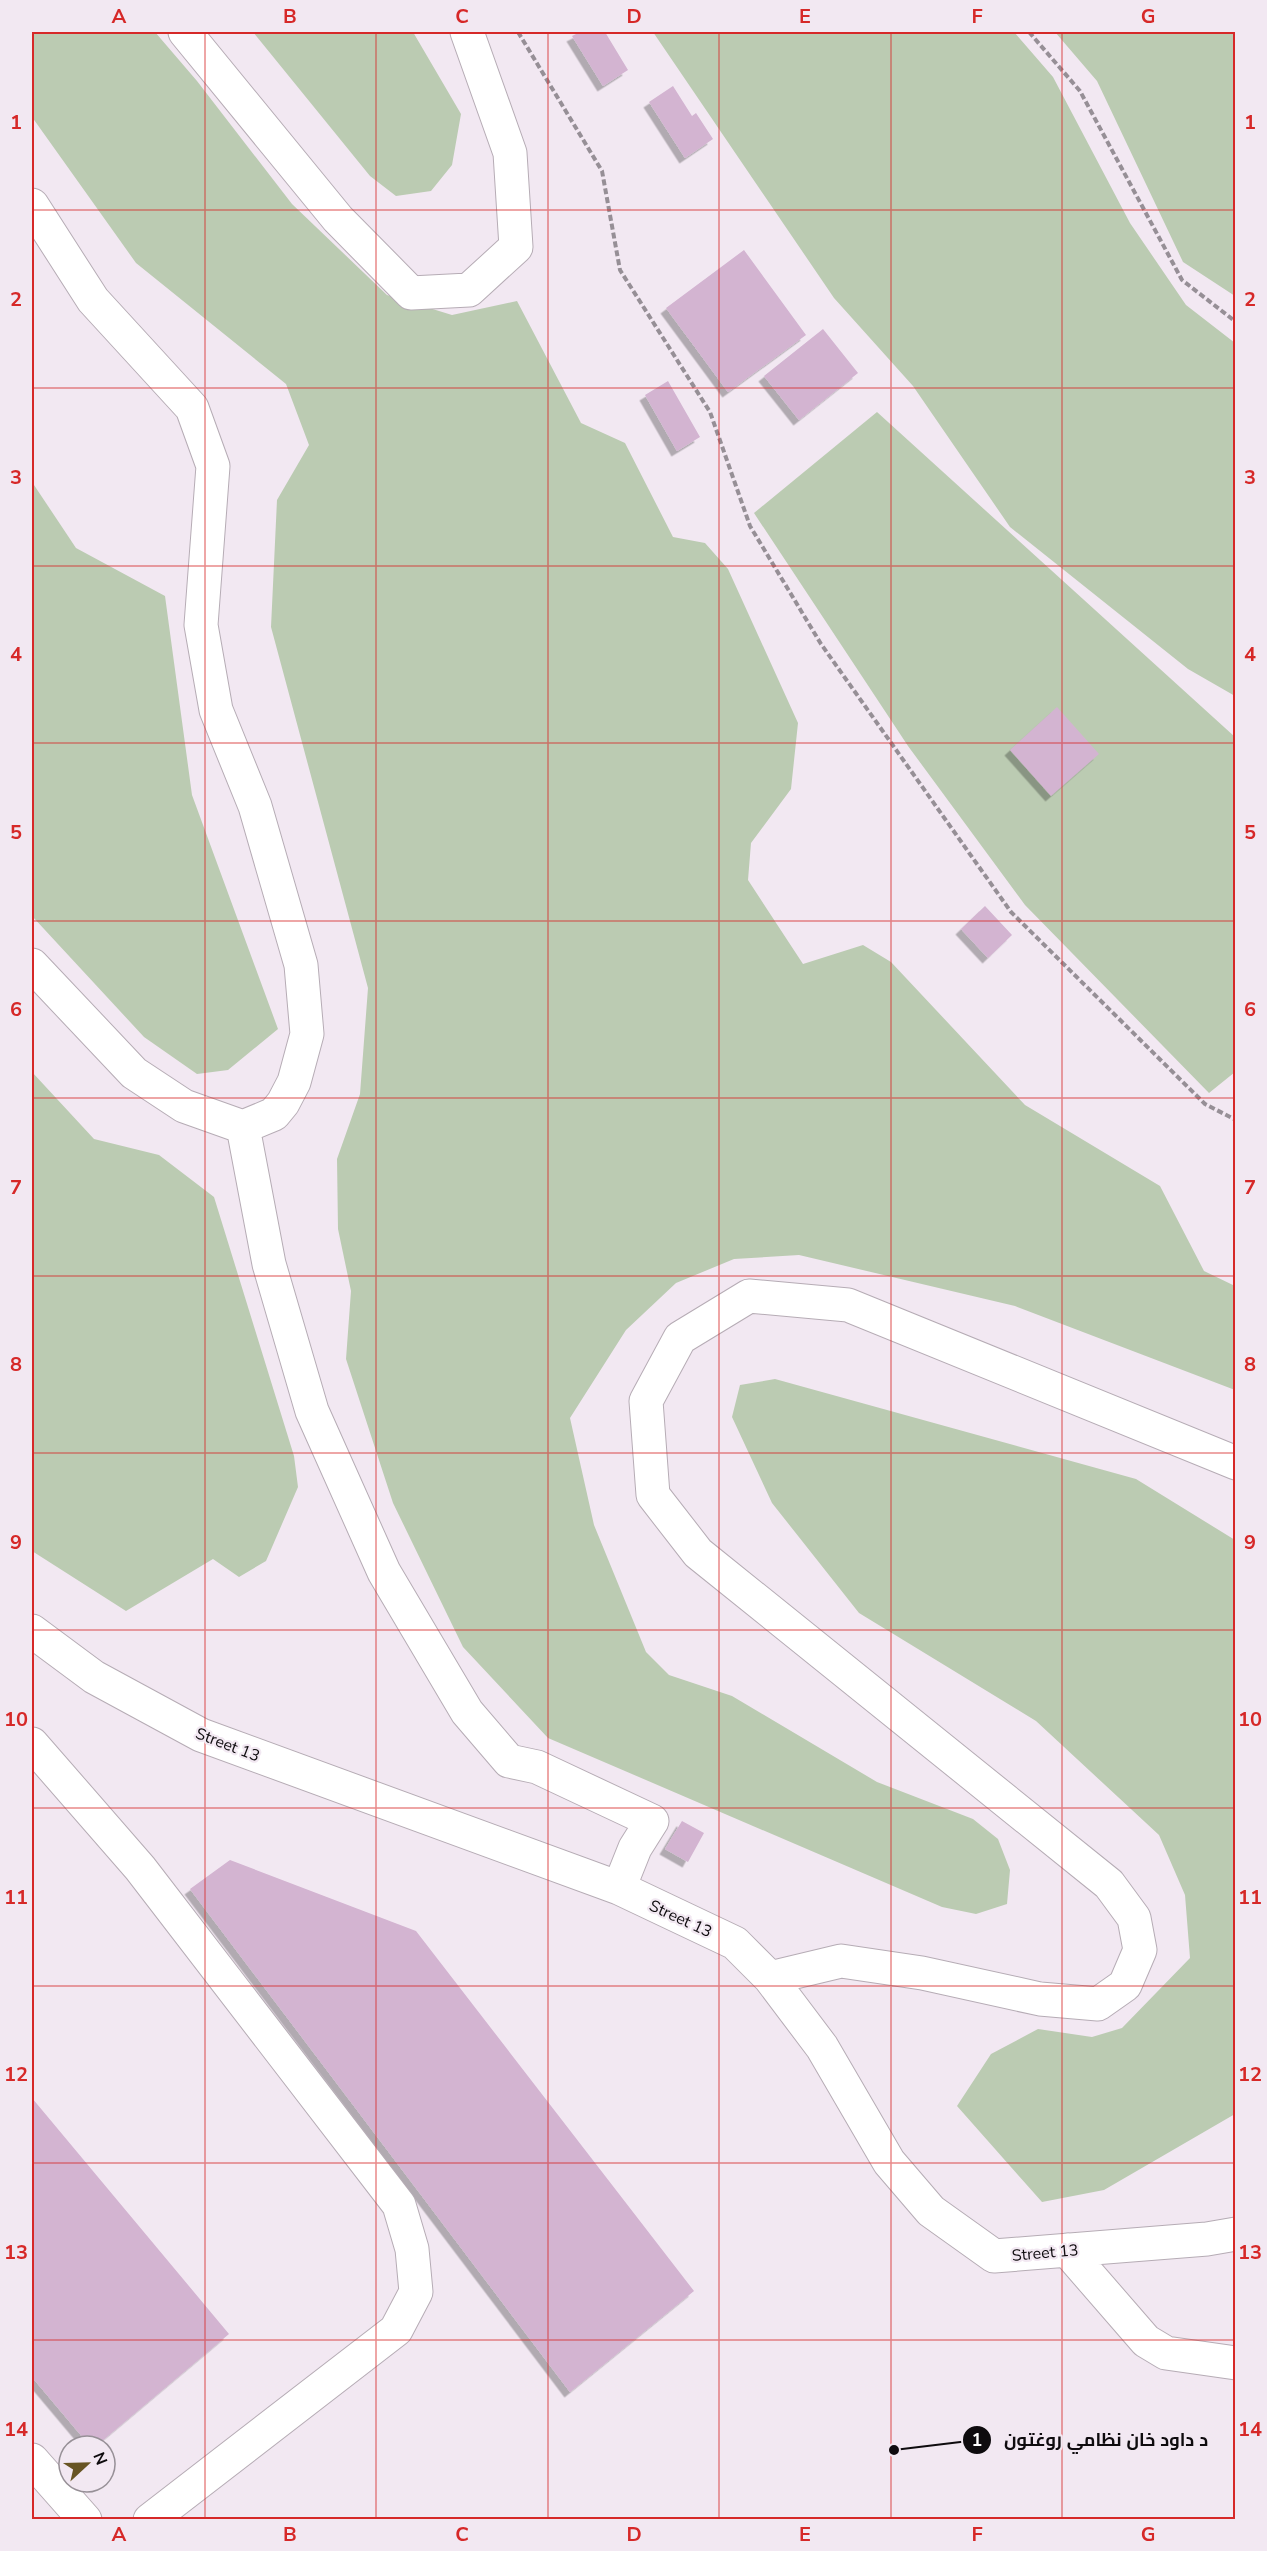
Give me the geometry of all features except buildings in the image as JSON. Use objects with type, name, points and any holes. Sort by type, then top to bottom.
[{"type":"street","points":[[186,32],[338,219],[411,292],[469,290],[516,247],[510,153],[467,32]]},
{"type":"street","points":[[32,205],[93,300],[192,408],[213,466],[201,625],[216,710],[255,806],[301,965],[307,1034],[294,1082],[283,1103],[274,1114],[243,1127],[184,1107],[134,1073],[32,965]]},
{"type":"street","points":[[243,1127],[269,1264],[312,1412],[384,1572],[467,1712],[509,1761],[537,1767],[651,1821],[635,1848],[619,1888]]},
{"type":"street","points":[[770,1978],[841,1961],[922,1973],[1040,1999],[1098,2004],[1125,1985],[1140,1950],[1134,1918],[1109,1884],[698,1552],[653,1495],[646,1401],[680,1338],[749,1296],[848,1305],[1236,1463]]},
{"type":"street","name":"Street 13","points":[[32,1631],[94,1677],[201,1735],[619,1888],[735,1943],[770,1978],[822,2047],[889,2163],[931,2211],[994,2256],[1207,2239],[1236,2234]]},
{"type":"street","points":[[32,1744],[140,1868],[399,2205],[412,2249],[416,2292],[396,2330],[150,2520]]},
{"type":"street","points":[[1067,2250],[1146,2341],[1166,2353],[1236,2363]]},
{"type":"street","points":[[32,2460],[85,2520]]},
{"type":"path","points":[[518,32],[602,171],[620,270],[711,412],[750,526],[821,644],[1011,912],[1205,1104],[1236,1120]]},
{"type":"path","points":[[1029,32],[1080,91],[1182,280],[1236,322]]},
{"type":"green space","points":[[32,32],[155,32],[197,81],[292,204],[387,295],[452,315],[517,301],[581,423],[625,443],[673,537],[705,543],[728,569],[798,723],[791,789],[751,843],[748,880],[803,964],[863,945],[891,962],[1025,1105],[1160,1186],[1204,1271],[1235,1286],[1235,1390],[1015,1306],[799,1255],[734,1259],[676,1283],[626,1330],[570,1418],[594,1525],[646,1652],[669,1675],[732,1696],[877,1782],[973,1819],[998,1839],[1010,1870],[1007,1904],[976,1914],[942,1907],[548,1738],[463,1647],[393,1503],[346,1359],[351,1291],[338,1229],[337,1159],[360,1094],[368,988],[271,627],[277,500],[309,445],[286,384],[136,263],[32,117]]},
{"type":"green space","points":[[253,32],[413,32],[461,114],[452,165],[431,191],[396,196],[370,176]]},
{"type":"green space","points":[[653,32],[1014,32],[1053,77],[1130,223],[1186,305],[1235,343],[1235,696],[1188,669],[1010,527],[913,386],[834,298]]},
{"type":"green space","points":[[1055,32],[1235,32],[1235,296],[1183,262],[1097,81]]},
{"type":"green space","points":[[877,412],[1235,737],[1235,1072],[1209,1093],[1025,905],[908,746],[754,513]]},
{"type":"green space","points":[[32,482],[76,548],[165,596],[192,795],[278,1029],[228,1070],[197,1074],[144,1037],[32,916]]},
{"type":"green space","points":[[32,1072],[94,1139],[159,1155],[214,1197],[294,1456],[298,1487],[266,1561],[239,1577],[213,1559],[126,1611],[32,1551]]},
{"type":"green space","points":[[775,1379],[1136,1479],[1235,1540],[1235,2114],[1104,2190],[1042,2202],[957,2106],[991,2054],[1038,2029],[1092,2037],[1122,2028],[1190,1958],[1185,1895],[1159,1835],[1036,1721],[859,1613],[772,1503],[732,1417],[740,1385]]},
{"type":"place","name":"د داود خان نظامي روغتون","points":[[894,2450]]}]
